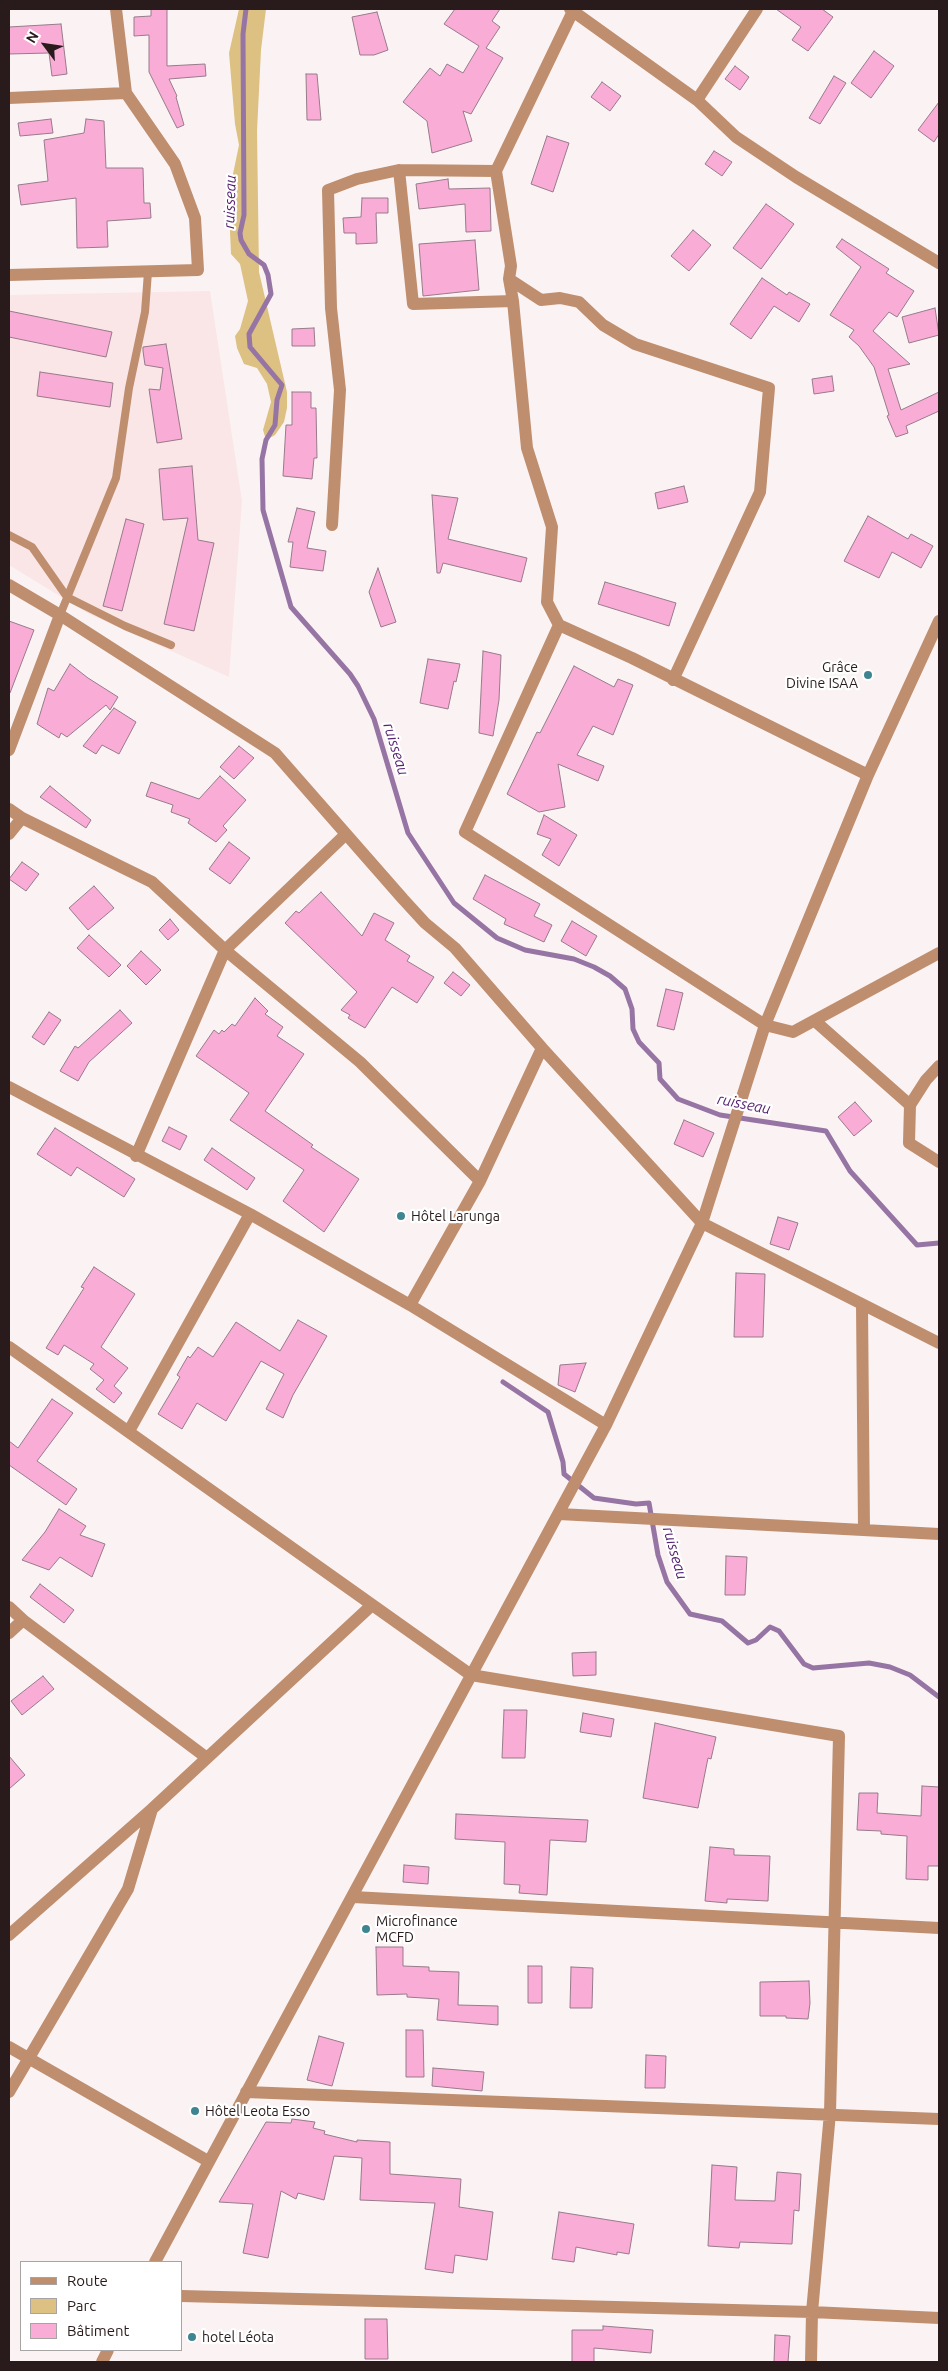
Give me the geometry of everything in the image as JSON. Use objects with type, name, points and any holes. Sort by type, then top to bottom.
[{"type":"street","points":[[9,275],[198,270],[195,218],[175,164],[126,93],[116,9]]},
{"type":"street","points":[[868,775],[559,625],[547,602],[552,527],[527,448],[513,301],[509,279],[511,266],[496,171],[573,9],[697,100],[736,137],[796,178],[939,263]]},
{"type":"street","points":[[697,100],[757,9]]},
{"type":"street","points":[[9,98],[126,93]]},
{"type":"street","points":[[332,525],[340,390],[331,308],[328,190],[357,179],[399,170],[496,171]]},
{"type":"street","points":[[399,170],[413,304],[513,301]]},
{"type":"street","points":[[509,279],[541,300],[560,298],[579,302],[603,326],[635,344],[769,388],[760,492],[673,680]]},
{"type":"street","points":[[9,585],[275,753],[425,924],[455,948],[542,1048],[702,1224],[939,1343]]},
{"type":"street","points":[[9,750],[60,616]]},
{"type":"street","points":[[156,2261],[606,1425],[702,1224],[765,1025],[868,775],[939,622]]},
{"type":"street","points":[[559,625],[465,832],[765,1025],[793,1032],[939,952]]},
{"type":"street","points":[[9,809],[22,818],[152,882],[225,950],[360,1062],[480,1181]]},
{"type":"street","points":[[9,834],[22,818]]},
{"type":"street","points":[[136,1156],[225,950],[345,835]]},
{"type":"street","points":[[815,1021],[910,1105]]},
{"type":"street","points":[[410,1306],[480,1181],[542,1048]]},
{"type":"street","points":[[939,1066],[926,1080],[910,1105],[909,1143],[939,1162]]},
{"type":"street","points":[[9,1087],[136,1156],[250,1214],[410,1306],[606,1425]]},
{"type":"street","points":[[130,1431],[250,1214]]},
{"type":"street","points":[[862,1304],[864,1530]]},
{"type":"street","points":[[9,1347],[130,1431],[471,1675],[839,1736],[830,2113],[812,2312],[811,2362]]},
{"type":"street","points":[[559,1514],[939,1534]]},
{"type":"street","points":[[9,1935],[152,1809],[372,1605]]},
{"type":"street","points":[[9,1607],[23,1620],[207,1758]]},
{"type":"street","points":[[9,1633],[23,1620]]},
{"type":"street","points":[[9,2092],[128,1889],[152,1809]]},
{"type":"street","points":[[353,1897],[939,1928]]},
{"type":"street","points":[[9,2047],[208,2161]]},
{"type":"street","points":[[246,2092],[830,2113],[939,2119]]},
{"type":"street","points":[[182,2296],[812,2312],[939,2318]]},
{"type":"lane","points":[[60,616],[116,478],[130,388],[145,312],[148,272]]},
{"type":"lane","points":[[9,535],[32,547],[67,598],[125,626],[171,645]]},
{"type":"shaded area","points":[[210,291],[242,501],[229,677],[89,614],[9,565],[9,295]]},
{"type":"green space","points":[[239,9],[266,9],[261,50],[257,131],[259,272],[287,392],[287,408],[284,422],[275,435],[266,440],[263,430],[271,402],[267,384],[257,368],[244,364],[237,348],[235,336],[240,329],[248,301],[240,264],[231,254],[230,231],[235,191],[233,174],[239,145],[235,124],[229,53]]},
{"type":"building","points":[[151,9],[167,9],[167,66],[205,64],[206,76],[169,79],[177,96],[184,125],[177,128],[149,72],[149,35],[134,36],[134,17],[151,16]]},
{"type":"building","points":[[455,9],[500,9],[492,21],[500,27],[486,48],[503,58],[471,114],[463,111],[472,141],[432,153],[427,121],[403,102],[430,68],[440,76],[447,64],[463,73],[479,46],[444,24]]},
{"type":"building","points":[[776,9],[822,9],[833,17],[808,51],[792,40],[801,27]]},
{"type":"building","points":[[377,12],[388,50],[374,55],[360,55],[352,17]]},
{"type":"building","points":[[61,24],[67,74],[52,76],[49,53],[9,54],[9,27]]},
{"type":"building","points":[[874,51],[894,66],[871,98],[851,83]]},
{"type":"building","points":[[735,66],[749,77],[740,90],[725,79]]},
{"type":"building","points":[[306,74],[317,74],[321,120],[307,120]]},
{"type":"building","points":[[834,76],[846,83],[820,124],[809,118]]},
{"type":"building","points":[[602,82],[621,96],[610,111],[591,97]]},
{"type":"building","points":[[939,102],[939,134],[934,142],[918,130]]},
{"type":"building","points":[[51,119],[53,133],[20,136],[18,123]]},
{"type":"building","points":[[86,119],[104,121],[106,168],[143,168],[144,203],[150,203],[151,218],[107,221],[108,247],[77,248],[76,198],[21,205],[18,185],[48,181],[44,140],[84,133]]},
{"type":"building","points":[[547,136],[569,143],[553,192],[531,184]]},
{"type":"building","points":[[714,151],[732,162],[722,176],[705,164]]},
{"type":"building","points":[[448,179],[449,189],[490,188],[491,231],[466,232],[465,204],[419,209],[416,184]]},
{"type":"building","points":[[362,198],[388,198],[388,213],[376,213],[377,243],[356,244],[356,233],[344,233],[343,218],[361,217]]},
{"type":"building","points":[[766,204],[794,224],[761,269],[733,248]]},
{"type":"building","points":[[693,230],[711,245],[689,271],[671,256]]},
{"type":"building","points":[[842,239],[889,269],[886,273],[914,291],[897,317],[889,312],[873,331],[910,364],[888,369],[901,410],[939,392],[939,411],[906,426],[908,433],[896,437],[887,416],[889,415],[874,367],[859,346],[849,337],[854,330],[830,315],[861,267],[836,247]]},
{"type":"building","points":[[475,240],[479,290],[423,296],[419,244]]},
{"type":"building","points":[[762,278],[787,295],[789,292],[810,304],[799,322],[774,306],[751,339],[730,324]]},
{"type":"building","points":[[935,308],[939,335],[909,343],[902,317]]},
{"type":"building","points":[[9,311],[112,332],[106,357],[9,337]]},
{"type":"building","points":[[314,328],[315,346],[292,346],[292,329]]},
{"type":"building","points":[[166,344],[182,439],[157,443],[149,389],[160,390],[163,368],[145,365],[143,347]]},
{"type":"building","points":[[40,372],[113,383],[110,407],[37,396]]},
{"type":"building","points":[[832,376],[834,391],[814,394],[812,379]]},
{"type":"building","points":[[292,392],[311,392],[311,408],[316,408],[317,458],[314,458],[312,479],[283,476],[286,425],[292,425]]},
{"type":"building","points":[[192,466],[198,540],[214,543],[194,631],[164,624],[188,518],[163,520],[159,469]]},
{"type":"building","points":[[684,486],[688,502],[658,509],[655,493]]},
{"type":"building","points":[[432,495],[458,498],[448,539],[527,558],[521,582],[443,563],[440,573],[437,573]]},
{"type":"building","points":[[297,508],[315,512],[307,548],[326,551],[323,571],[290,567],[293,542],[288,542]]},
{"type":"building","points":[[868,516],[908,539],[911,534],[933,546],[921,568],[892,552],[879,578],[844,561]]},
{"type":"building","points":[[126,519],[144,524],[122,611],[103,606]]},
{"type":"building","points":[[378,568],[396,622],[381,627],[369,592]]},
{"type":"building","points":[[605,582],[676,603],[669,626],[598,604]]},
{"type":"building","points":[[9,621],[34,630],[10,693],[9,693]]},
{"type":"building","points":[[483,651],[501,655],[499,700],[493,736],[479,733]]},
{"type":"building","points":[[428,659],[460,664],[448,709],[420,703]]},
{"type":"building","points":[[70,664],[118,697],[110,710],[106,705],[67,737],[61,733],[59,738],[37,724],[48,688],[54,691]]},
{"type":"building","points":[[574,666],[614,687],[618,679],[633,685],[613,735],[593,726],[577,755],[604,766],[598,781],[558,764],[565,807],[539,812],[507,794],[537,732],[540,733]]},
{"type":"building","points":[[114,708],[136,722],[119,754],[102,745],[96,754],[83,746]]},
{"type":"building","points":[[239,746],[254,758],[234,779],[220,767]]},
{"type":"building","points":[[220,776],[246,800],[223,826],[227,830],[216,842],[188,823],[190,819],[171,812],[173,805],[146,796],[151,782],[199,799]]},
{"type":"building","points":[[50,786],[91,820],[86,828],[40,797]]},
{"type":"building","points":[[544,815],[577,835],[559,866],[542,855],[551,839],[537,834]]},
{"type":"building","points":[[229,842],[250,858],[230,884],[209,869]]},
{"type":"building","points":[[22,862],[39,874],[26,891],[9,879]]},
{"type":"building","points":[[485,875],[540,904],[534,916],[552,925],[544,942],[504,924],[506,919],[473,899]]},
{"type":"building","points":[[94,886],[114,908],[88,930],[69,908]]},
{"type":"building","points":[[321,892],[362,936],[374,913],[394,923],[385,940],[410,956],[407,961],[434,977],[417,1003],[392,987],[365,1028],[348,1018],[350,1015],[341,1010],[357,992],[285,923],[296,911],[299,913]]},
{"type":"building","points":[[170,919],[179,930],[168,940],[159,930]]},
{"type":"building","points":[[572,921],[597,936],[586,956],[561,941]]},
{"type":"building","points":[[89,935],[121,965],[109,977],[77,948]]},
{"type":"building","points":[[141,951],[161,970],[146,985],[127,966]]},
{"type":"building","points":[[453,972],[470,985],[461,996],[444,983]]},
{"type":"building","points":[[666,989],[683,993],[674,1030],[657,1026]]},
{"type":"building","points":[[255,998],[268,1011],[265,1014],[283,1027],[277,1036],[304,1054],[265,1111],[313,1145],[311,1147],[359,1179],[324,1232],[283,1201],[304,1170],[230,1120],[249,1093],[196,1056],[214,1030],[219,1034],[232,1024],[235,1026]]},
{"type":"building","points":[[120,1010],[132,1023],[89,1062],[78,1081],[60,1071],[75,1046],[78,1048]]},
{"type":"building","points":[[49,1012],[61,1020],[44,1045],[32,1037]]},
{"type":"building","points":[[855,1102],[872,1121],[854,1136],[838,1117]]},
{"type":"building","points":[[684,1120],[714,1133],[703,1157],[674,1144]]},
{"type":"building","points":[[169,1127],[187,1136],[180,1150],[162,1141]]},
{"type":"building","points":[[55,1128],[135,1179],[124,1197],[77,1167],[71,1176],[37,1154]]},
{"type":"building","points":[[212,1148],[255,1178],[247,1190],[204,1160]]},
{"type":"building","points":[[778,1217],[798,1223],[789,1250],[770,1244]]},
{"type":"building","points":[[94,1267],[135,1294],[101,1347],[128,1368],[114,1386],[122,1393],[114,1403],[96,1389],[104,1380],[90,1369],[94,1364],[64,1345],[58,1355],[46,1348],[84,1288],[81,1287]]},
{"type":"building","points":[[736,1273],[765,1274],[763,1337],[734,1337]]},
{"type":"building","points":[[298,1320],[327,1336],[293,1395],[283,1418],[266,1409],[284,1374],[261,1361],[226,1421],[197,1403],[182,1429],[158,1414],[180,1377],[177,1375],[188,1356],[190,1358],[198,1347],[213,1357],[236,1322],[280,1351]]},
{"type":"building","points":[[586,1363],[575,1392],[558,1385],[560,1365]]},
{"type":"building","points":[[52,1399],[73,1413],[37,1461],[77,1489],[66,1505],[9,1465],[9,1441],[18,1448]]},
{"type":"building","points":[[59,1509],[86,1526],[80,1535],[105,1544],[92,1577],[60,1557],[49,1570],[22,1560],[45,1532]]},
{"type":"building","points":[[726,1556],[747,1557],[745,1595],[725,1595]]},
{"type":"building","points":[[40,1584],[74,1610],[64,1623],[30,1597]]},
{"type":"building","points":[[596,1652],[596,1675],[573,1676],[572,1653]]},
{"type":"building","points":[[43,1676],[54,1689],[22,1715],[11,1701]]},
{"type":"building","points":[[504,1710],[527,1710],[525,1758],[502,1758]]},
{"type":"building","points":[[583,1713],[614,1719],[611,1737],[580,1732]]},
{"type":"building","points":[[655,1723],[716,1737],[711,1759],[708,1758],[698,1808],[643,1798]]},
{"type":"building","points":[[9,1756],[25,1775],[9,1789]]},
{"type":"building","points":[[922,1786],[939,1787],[939,1866],[928,1866],[928,1880],[906,1879],[907,1836],[881,1834],[881,1831],[857,1830],[859,1793],[878,1793],[877,1813],[921,1816]]},
{"type":"building","points":[[456,1814],[588,1820],[586,1842],[550,1840],[547,1895],[519,1893],[520,1885],[504,1884],[505,1842],[455,1839]]},
{"type":"building","points":[[710,1847],[734,1849],[734,1855],[770,1856],[768,1901],[727,1899],[727,1903],[705,1901]]},
{"type":"building","points":[[404,1865],[429,1867],[428,1884],[403,1882]]},
{"type":"building","points":[[376,1947],[403,1947],[403,1966],[429,1967],[429,1971],[459,1972],[458,2005],[498,2006],[498,2025],[437,2020],[439,1999],[407,1997],[407,1994],[377,1995]]},
{"type":"building","points":[[528,1966],[542,1966],[542,2003],[528,2003]]},
{"type":"building","points":[[571,1967],[593,1968],[592,2008],[570,2008]]},
{"type":"building","points":[[809,1981],[810,2003],[808,2019],[786,2018],[786,2016],[760,2016],[760,1982]]},
{"type":"building","points":[[406,2030],[423,2030],[424,2077],[406,2077]]},
{"type":"building","points":[[319,2036],[344,2043],[332,2086],[307,2080]]},
{"type":"building","points":[[646,2055],[666,2056],[665,2088],[645,2088]]},
{"type":"building","points":[[433,2068],[484,2072],[482,2091],[432,2086]]},
{"type":"building","points":[[292,2119],[315,2122],[313,2128],[325,2131],[324,2134],[357,2142],[357,2140],[390,2142],[390,2174],[461,2179],[459,2207],[493,2212],[487,2260],[455,2255],[453,2273],[425,2269],[435,2203],[360,2200],[362,2158],[334,2156],[324,2200],[298,2193],[296,2199],[281,2191],[268,2258],[243,2253],[253,2204],[219,2202],[266,2122],[291,2123]]},
{"type":"building","points":[[712,2165],[737,2167],[735,2200],[775,2201],[777,2172],[801,2174],[799,2211],[794,2210],[792,2244],[740,2242],[739,2248],[708,2246]]},
{"type":"building","points":[[559,2212],[634,2224],[629,2254],[617,2252],[617,2255],[576,2247],[574,2262],[552,2259]]},
{"type":"building","points":[[365,2319],[387,2319],[388,2359],[365,2359]]},
{"type":"building","points":[[603,2326],[653,2330],[651,2353],[594,2348],[594,2362],[572,2362],[572,2330],[603,2330]]},
{"type":"building","points":[[775,2335],[790,2336],[788,2362],[774,2362]]},
{"type":"waterway","name":"ruisseau","points":[[246,9],[243,34],[244,215],[240,233],[241,240],[249,254],[264,265],[268,275],[271,294],[249,334],[250,347],[282,385],[277,400],[275,425],[266,440],[262,459],[263,510],[291,607],[350,674],[374,719],[408,833],[454,903],[497,938],[525,950],[574,959],[610,976],[625,989],[632,1009],[633,1029],[639,1042],[659,1063],[660,1079],[678,1099],[720,1115],[826,1131],[850,1171],[917,1245],[939,1243]]},
{"type":"waterway","name":"ruisseau","points":[[503,1382],[548,1412],[563,1462],[564,1474],[594,1498],[636,1504],[649,1503],[658,1555],[667,1582],[690,1614],[722,1621],[748,1643],[756,1640],[770,1627],[779,1631],[804,1664],[813,1668],[869,1663],[890,1667],[910,1675],[939,1697]]},
{"type":"place","name":"Grâce Divine ISAA","points":[[868,675]]},
{"type":"place","name":"Hôtel Larunga","points":[[401,1216]]},
{"type":"place","name":"Microfinance MCFD","points":[[366,1929]]},
{"type":"place","name":"Hôtel Leota Esso","points":[[195,2111]]},
{"type":"place","name":"hotel Léota","points":[[192,2337]]}]
